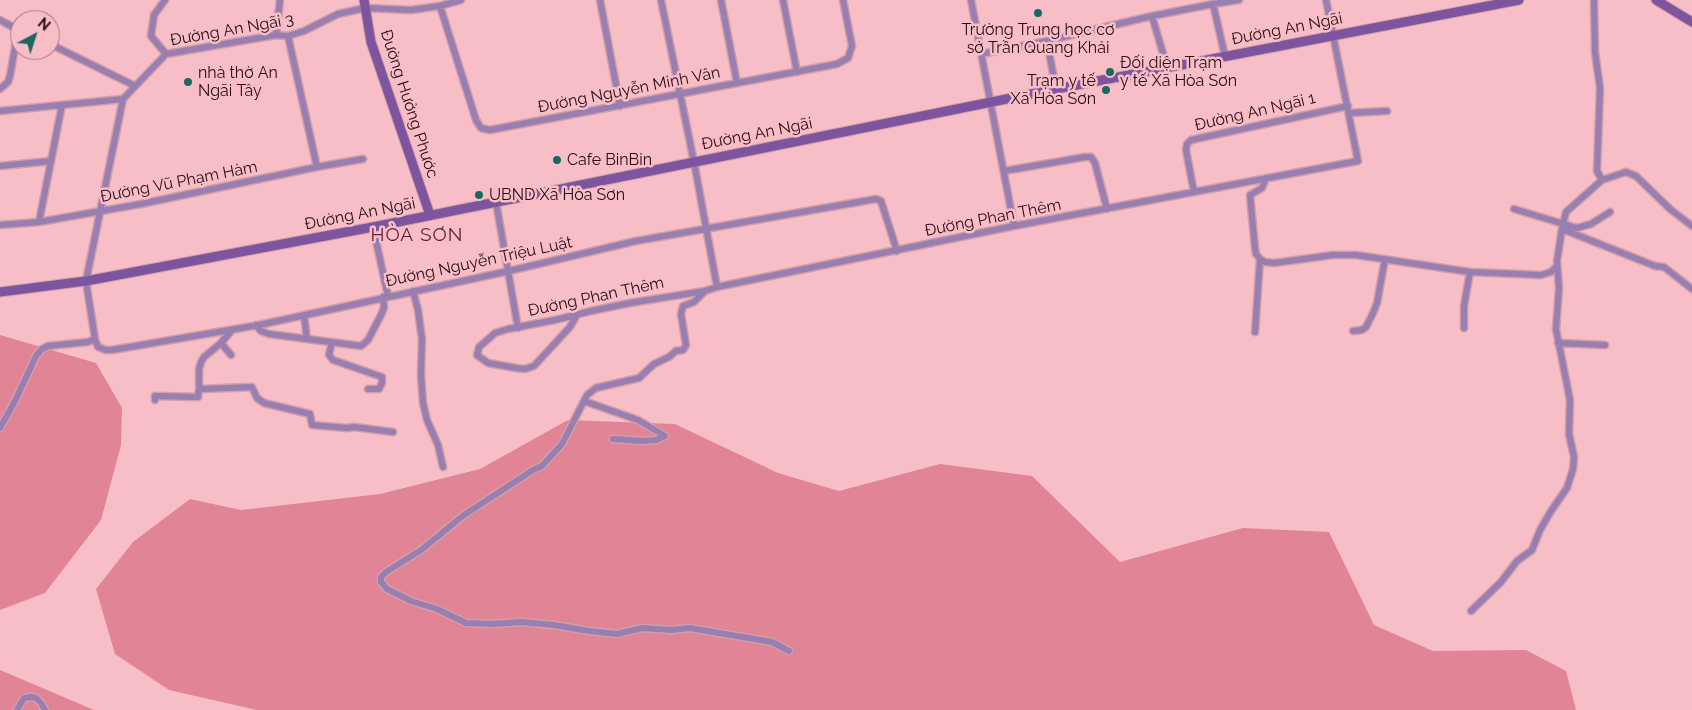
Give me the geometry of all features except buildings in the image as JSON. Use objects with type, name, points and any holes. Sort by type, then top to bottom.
[{"type":"main road","name":"Đường An Ngãi","points":[[0,292],[86,281],[430,216],[1333,35],[1481,3],[1520,0]]},
{"type":"main road","points":[[1656,0],[1692,22]]},
{"type":"main road","name":"Đường Hưởng Phước","points":[[364,4],[371,42],[430,216]]},
{"type":"street","points":[[165,0],[154,15],[151,36],[166,54]]},
{"type":"street","points":[[276,35],[280,0]]},
{"type":"street","name":"Đường An Ngãi 3","points":[[123,99],[166,54],[276,35],[288,36],[304,31],[338,14],[364,4],[411,10],[440,6],[460,0]]},
{"type":"street","points":[[600,0],[620,106]]},
{"type":"street","points":[[661,0],[717,287]]},
{"type":"street","points":[[721,0],[737,83]]},
{"type":"street","points":[[783,0],[797,72]]},
{"type":"street","name":"Đường Nguyễn Minh Vân","points":[[440,6],[476,120],[481,128],[490,130],[843,62],[850,56],[852,46],[843,0]]},
{"type":"street","points":[[971,0],[1014,226]]},
{"type":"street","points":[[981,54],[1042,42],[1152,16],[1239,0]]},
{"type":"street","name":"Đường Phan Thêm","points":[[577,315],[570,327],[534,366],[525,368],[488,363],[477,355],[479,347],[495,333],[508,328],[518,328],[577,315],[647,300],[705,291],[1014,226],[1358,161],[1326,0]]},
{"type":"street","points":[[1594,0],[1595,52],[1600,88],[1597,171],[1602,180]]},
{"type":"street","points":[[1213,4],[1225,56]]},
{"type":"street","points":[[1152,16],[1167,67]]},
{"type":"street","points":[[288,36],[317,167]]},
{"type":"street","points":[[1042,42],[1049,52],[1056,89]]},
{"type":"street","points":[[60,49],[135,86]]},
{"type":"street","points":[[0,89],[8,82],[13,60]]},
{"type":"street","points":[[0,111],[123,99],[86,281],[95,339],[88,342],[48,346],[42,349],[36,356],[0,428]]},
{"type":"street","points":[[39,222],[62,105]]},
{"type":"street","points":[[1349,109],[1387,111]]},
{"type":"street","name":"Đường An Ngãi 1","points":[[1194,192],[1186,150],[1187,144],[1191,140],[1349,109]]},
{"type":"street","points":[[1004,171],[1091,157],[1095,163],[1107,209]]},
{"type":"street","name":"Đường Vũ Phạm Hàm","points":[[0,225],[39,222],[100,211],[362,159]]},
{"type":"street","points":[[0,166],[51,161]]},
{"type":"street","points":[[1472,611],[1501,582],[1517,561],[1532,550],[1550,511],[1567,488],[1574,460],[1570,434],[1570,400],[1556,329],[1559,288],[1557,266],[1566,212],[1602,180],[1626,172],[1636,176],[1670,209],[1692,226]]},
{"type":"street","points":[[1250,195],[1262,188],[1266,178]]},
{"type":"street","points":[[1247,182],[1250,195],[1254,248],[1256,254],[1265,262],[1356,255],[1470,272],[1541,275],[1551,272],[1557,266]]},
{"type":"street","name":"Đường Nguyễn Triệu Luật","points":[[95,339],[98,347],[112,350],[232,330],[509,271],[636,241],[876,199],[880,201],[897,251]]},
{"type":"street","points":[[496,202],[518,328]]},
{"type":"street","points":[[1514,209],[1655,266],[1664,267],[1692,289]]},
{"type":"street","points":[[1562,227],[1577,228],[1591,224],[1610,212]]},
{"type":"street","points":[[256,325],[265,334],[359,346],[366,343],[384,309],[385,297],[372,227]]},
{"type":"street","points":[[1256,332],[1260,259]]},
{"type":"street","points":[[1353,331],[1362,330],[1370,322],[1377,303],[1385,259]]},
{"type":"street","points":[[1464,328],[1464,306],[1470,272]]},
{"type":"street","points":[[413,291],[422,339],[421,375],[423,403],[427,420],[438,445],[443,466]]},
{"type":"street","points":[[705,291],[694,302],[683,306],[681,314],[686,345],[683,350],[676,351],[669,357],[654,364],[639,378],[596,388],[587,395],[562,444],[542,466],[464,514],[421,550],[386,572],[381,577],[381,582],[387,588],[412,601],[436,609],[466,623],[546,624],[617,634],[642,628],[671,630],[690,628],[772,642],[790,651]]},
{"type":"street","points":[[304,315],[307,339]]},
{"type":"street","points":[[202,389],[199,386],[201,362],[232,330]]},
{"type":"street","points":[[332,342],[329,355],[333,360],[382,377],[379,390],[368,389]]},
{"type":"street","points":[[221,343],[231,355]]},
{"type":"street","points":[[1558,343],[1605,345]]},
{"type":"street","points":[[155,400],[155,396],[198,397],[199,389],[252,387],[257,398],[264,403],[310,414],[312,426],[354,427],[393,432]]},
{"type":"street","points":[[584,401],[638,420],[665,436],[656,440],[643,441],[613,439]]},
{"type":"street","points":[[17,710],[24,698],[31,697],[41,702],[45,710]]},
{"type":"shaded area","points":[[0,335],[96,363],[122,408],[121,445],[101,520],[45,593],[0,610]]},
{"type":"shaded area","points":[[568,420],[675,424],[778,473],[839,491],[940,464],[1032,476],[1120,562],[1243,528],[1329,532],[1374,625],[1433,651],[1526,650],[1566,671],[1576,710],[257,710],[169,690],[115,654],[96,589],[133,542],[190,499],[241,510],[380,494],[480,469]]},
{"type":"shaded area","points":[[0,670],[94,710],[0,710]]},
{"type":"place","name":"Trường Trung học cơ sở Trần Quang Khải","points":[[1038,13]]},
{"type":"place","name":"Đối diện Trạm y tế Xã Hòa Sơn","points":[[1110,72]]},
{"type":"place","name":"nhà thờ An Ngãi Tây","points":[[188,82]]},
{"type":"place","name":"Trạm y tế Xã Hòa Sơn","points":[[1106,90]]},
{"type":"place","name":"Cafe BinBin","points":[[557,160]]},
{"type":"place","name":"UBND Xã Hòa Sơn","points":[[479,195]]},
{"type":"district","name":"HÒA SƠN","points":[[417,235]]}]
